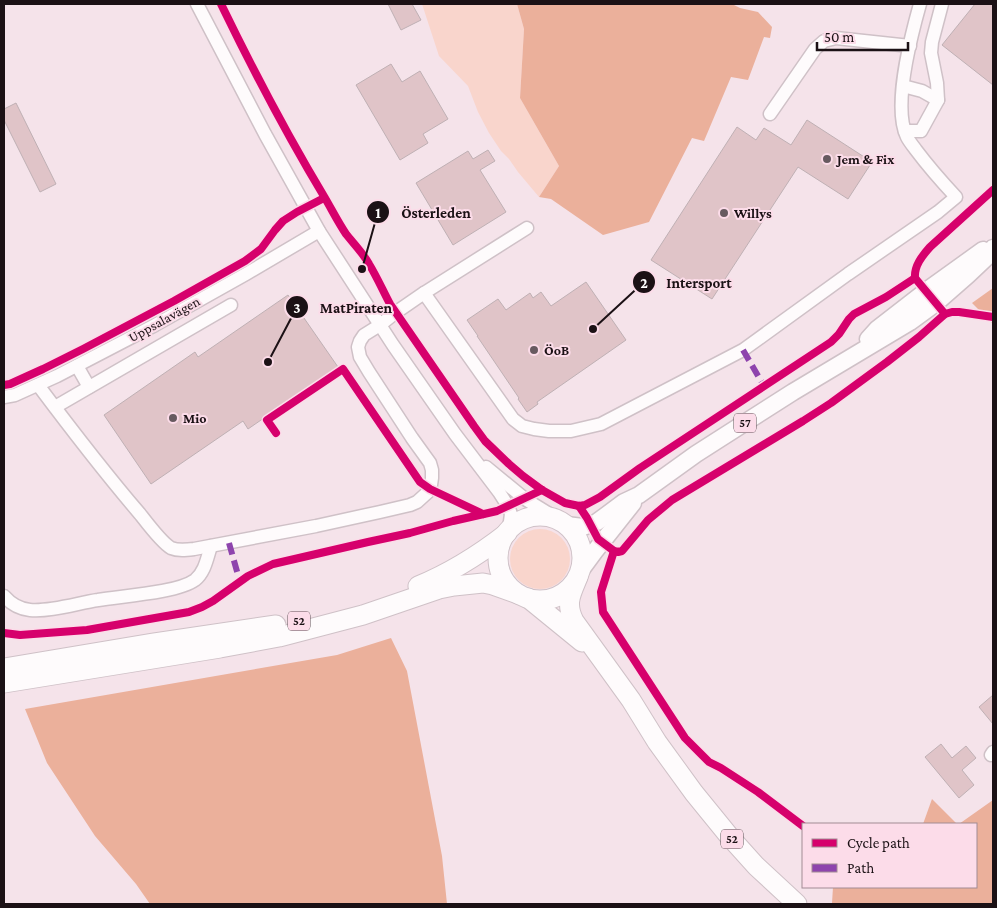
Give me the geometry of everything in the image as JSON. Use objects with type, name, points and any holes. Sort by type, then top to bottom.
[{"type":"highway","name":"52","points":[[4,668],[153,643],[303,621],[347,611],[390,598],[456,568],[486,549],[518,522],[534,516],[551,517],[572,531],[580,543],[582,562],[569,603],[574,620],[694,793],[756,866],[797,904]]},
{"type":"highway","name":"52","points":[[508,531],[498,553],[499,567],[504,581],[510,588],[523,596],[598,655]]},
{"type":"highway","name":"52","points":[[4,683],[269,639],[355,617],[439,589],[454,586],[483,583],[523,596],[544,600],[560,596],[573,585],[579,574]]},
{"type":"main road","name":"57","points":[[855,355],[877,330],[955,269],[993,243]]},
{"type":"main road","name":"57","points":[[579,574],[594,551],[639,496],[696,454],[910,322],[936,303],[968,275],[986,258],[993,248]]},
{"type":"main road","name":"57","points":[[562,523],[583,527],[591,525],[624,502],[639,496]]},
{"type":"street","points":[[197,4],[265,134],[319,231],[380,326],[438,411],[508,506],[511,518],[508,531]]},
{"type":"street","points":[[424,293],[513,419],[522,426],[534,429],[571,432],[601,424],[743,350],[938,212],[956,197],[931,168],[906,134],[903,124],[901,110],[903,86],[920,4]]},
{"type":"street","points":[[906,134],[921,130],[938,100],[932,42],[942,4]]},
{"type":"street","points":[[770,114],[815,49],[824,41],[836,38],[910,46]]},
{"type":"street","points":[[903,86],[922,91],[938,100]]},
{"type":"street","points":[[38,385],[106,474],[166,544],[172,548],[180,550],[211,546],[316,526],[410,505],[417,502],[428,492],[432,478],[430,463],[368,372],[360,357],[358,347],[360,341],[364,335],[380,326],[424,293],[527,228]]},
{"type":"street","name":"Uppsalavägen","points":[[4,397],[16,395],[38,385],[155,325],[319,231]]},
{"type":"street","points":[[55,407],[231,305]]},
{"type":"street","points":[[155,325],[164,344]]},
{"type":"street","points":[[77,366],[89,387]]},
{"type":"street","points":[[471,454],[525,498],[562,523]]},
{"type":"street","points":[[4,596],[15,606],[32,610],[151,593],[179,587],[194,581],[198,576],[206,563],[211,546]]},
{"type":"shaded area","points":[[422,4],[517,4],[524,29],[520,98],[559,166],[539,197],[501,151],[489,133],[468,86],[439,56]]},
{"type":"shaded area","points":[[517,4],[732,4],[758,12],[772,27],[770,38],[764,37],[748,80],[731,77],[704,141],[692,138],[649,222],[603,235],[551,199],[539,197],[559,166],[520,98],[524,29]]},
{"type":"shaded area","points":[[993,288],[993,324],[972,303]]},
{"type":"shaded area","points":[[534,529],[546,529],[557,534],[565,542],[570,553],[568,571],[557,584],[546,589],[534,589],[523,584],[515,576],[510,565],[510,553],[515,542],[523,534]]},
{"type":"shaded area","points":[[391,638],[407,671],[442,856],[447,904],[150,904],[136,884],[95,836],[47,763],[25,709],[337,655]]},
{"type":"shaded area","points":[[932,799],[956,823],[923,823]]},
{"type":"shaded area","points":[[993,800],[993,904],[832,903],[833,888],[977,888],[977,823],[960,823]]},
{"type":"building","points":[[388,4],[412,4],[421,20],[401,30]]},
{"type":"building","points":[[975,4],[993,4],[993,85],[942,45]]},
{"type":"building","points":[[391,64],[402,82],[420,71],[448,119],[423,134],[428,143],[400,160],[356,85]]},
{"type":"building","points":[[16,103],[56,184],[40,192],[4,120],[4,109]]},
{"type":"building","name":"Willys","points":[[807,120],[872,162],[848,199],[798,167],[712,299],[651,260],[737,127],[756,140],[764,128],[791,145]]},
{"type":"building","points":[[488,150],[495,161],[480,170],[506,212],[453,245],[416,183],[468,151],[473,159]]},
{"type":"building","name":"ÖoB","points":[[586,282],[626,340],[537,402],[538,404],[527,412],[467,320],[498,299],[506,310],[530,293],[533,298],[541,292],[551,306]]},
{"type":"building","points":[[288,295],[338,367],[248,429],[243,421],[151,484],[104,415],[195,352],[198,357]]},
{"type":"building","points":[[993,695],[993,724],[979,707]]},
{"type":"building","points":[[941,744],[952,758],[966,746],[976,758],[962,770],[974,785],[959,798],[925,757]]},
{"type":"marked path","points":[[743,350],[764,386]]},
{"type":"marked path","points":[[229,543],[240,582]]},
{"type":"cycle path","points":[[221,4],[271,102],[340,225],[367,260],[390,304],[474,426],[485,441],[523,476],[542,490],[565,503],[579,506],[585,505],[600,497],[640,468],[831,342],[854,314],[886,297],[915,278]]},
{"type":"cycle path","points":[[945,314],[915,278],[917,265],[930,247],[993,190]]},
{"type":"cycle path","points":[[4,385],[43,369],[83,349],[245,261],[261,249],[283,221],[324,198]]},
{"type":"cycle path","points":[[579,506],[598,539],[614,551],[622,551],[648,520],[672,500],[831,403],[887,362],[945,314],[959,312],[993,317]]},
{"type":"cycle path","points":[[276,433],[267,420],[343,369],[420,482],[430,489],[483,514]]},
{"type":"cycle path","points":[[4,633],[20,635],[87,630],[189,612],[213,601],[248,576],[273,564],[497,511],[542,490]]},
{"type":"cycle path","points":[[614,551],[601,592],[603,612],[685,738],[709,762],[758,792],[802,825]]},
{"type":"place","name":"Jem & Fix","points":[[827,159]]},
{"type":"place","name":"Willys","points":[[724,213]]},
{"type":"place","name":"Österleden","points":[[362,269]]},
{"type":"place","name":"Intersport","points":[[593,329]]},
{"type":"place","name":"ÖoB","points":[[534,350]]},
{"type":"place","name":"MatPiraten","points":[[268,362]]},
{"type":"place","name":"Mio","points":[[173,418]]}]
